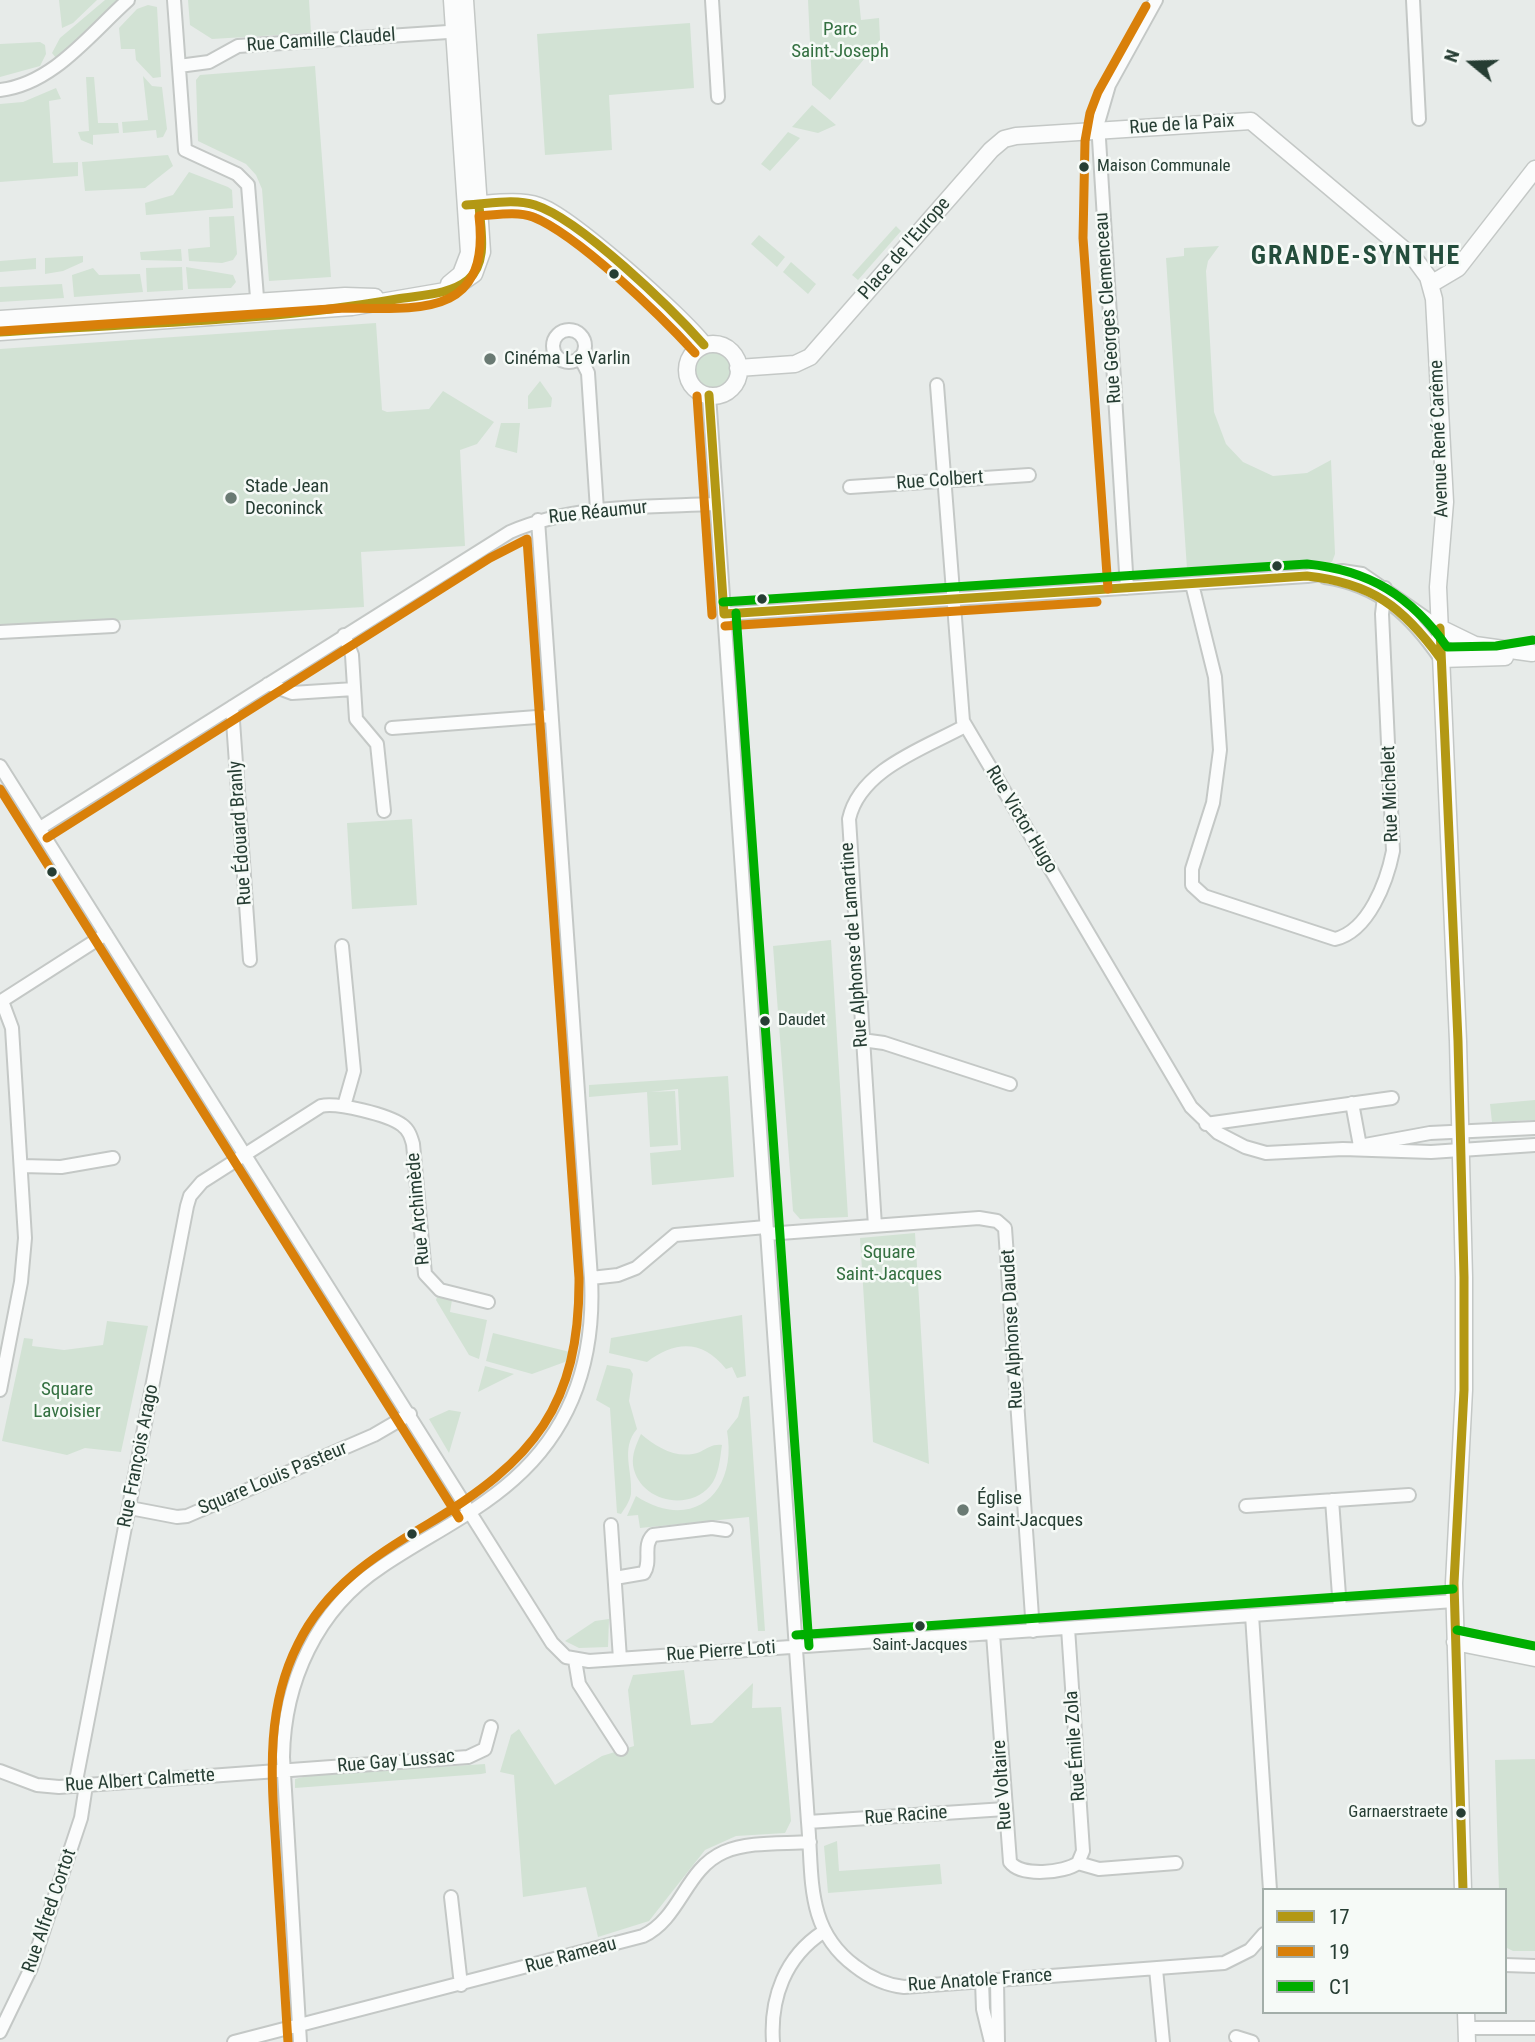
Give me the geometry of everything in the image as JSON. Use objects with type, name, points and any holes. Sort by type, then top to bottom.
[{"type":"street","points":[[0,90],[19,87],[43,75],[128,0]]},
{"type":"street","points":[[174,0],[186,151],[237,174],[249,188],[258,308]]},
{"type":"street","points":[[0,332],[258,308],[345,296],[392,298],[461,285],[477,270],[482,252],[472,205],[460,31],[452,0]]},
{"type":"street","points":[[460,31],[465,0]]},
{"type":"street","points":[[712,0],[718,97]]},
{"type":"street","name":"Rue Georges Clemenceau","points":[[1127,588],[1098,130],[1105,92],[1156,0]]},
{"type":"street","points":[[1413,0],[1419,119]]},
{"type":"street","name":"Rue Camille Claudel","points":[[179,66],[209,62],[238,46],[460,31]]},
{"type":"street","name":"Rue de la Paix","points":[[1074,132],[1251,121],[1414,258],[1431,284]]},
{"type":"street","name":"Place de l'Europe","points":[[738,368],[795,364],[810,357],[1000,142],[1009,137],[1074,132]]},
{"type":"street","points":[[1431,284],[1458,268],[1535,169]]},
{"type":"street","points":[[472,205],[524,202],[553,212],[590,241],[704,345],[726,347],[736,358],[738,368],[732,387],[721,394],[709,395],[695,389],[687,374],[689,359],[704,345]]},
{"type":"street","name":"Avenue René Carême","points":[[1431,284],[1445,502],[1438,563],[1461,1131],[1465,1359],[1454,1601],[1463,1888]]},
{"type":"street","points":[[0,320],[258,308]]},
{"type":"street","points":[[580,357],[588,373],[597,510]]},
{"type":"street","name":"Rue Victor Hugo","points":[[937,385],[959,701],[965,726],[1186,1101],[1206,1124],[1231,1141],[1266,1153],[1343,1149],[1461,1150],[1535,1145]]},
{"type":"street","name":"Rue Anatole France","points":[[709,395],[808,1822],[816,1911],[822,1932],[847,1960],[869,1975],[891,1985],[912,1987],[1231,1961],[1250,1950],[1262,1936]]},
{"type":"street","name":"Rue Colbert","points":[[850,487],[1029,475]]},
{"type":"street","name":"Rue Réaumur","points":[[40,828],[503,535],[538,520],[597,510],[715,503]]},
{"type":"street","points":[[300,2042],[283,1734],[289,1696],[302,1661],[322,1626],[346,1596],[368,1576],[470,1511],[522,1471],[555,1432],[568,1411],[583,1374],[590,1340],[591,1278],[538,520]]},
{"type":"street","points":[[724,614],[1307,576],[1348,571],[1367,576],[1415,624],[1441,659],[1497,658],[1533,653]]},
{"type":"street","name":"Rue Michelet","points":[[1192,583],[1218,696],[1220,750],[1213,803],[1192,869],[1192,885],[1197,891],[1328,939],[1345,936],[1359,922],[1382,888],[1393,851],[1384,593]]},
{"type":"street","points":[[1384,593],[1440,628],[1475,645],[1533,653]]},
{"type":"street","points":[[0,632],[113,626]]},
{"type":"street","points":[[344,635],[352,655],[356,719],[377,744],[384,811]]},
{"type":"street","points":[[268,684],[286,692],[354,689]]},
{"type":"street","name":"Rue Édouard Branly","points":[[232,707],[250,960]]},
{"type":"street","points":[[392,728],[550,716]]},
{"type":"street","name":"Rue Alphonse de Lamartine","points":[[875,1226],[848,835],[850,812],[859,794],[877,775],[965,726]]},
{"type":"street","points":[[0,766],[556,1649],[575,1660],[579,1684],[621,1749]]},
{"type":"street","points":[[0,1390],[3,1360],[24,1259],[22,1166],[12,1028],[1,1001],[106,934]]},
{"type":"street","points":[[342,946],[354,1071],[344,1107]]},
{"type":"street","points":[[862,1040],[884,1044],[1010,1084]]},
{"type":"street","points":[[1206,1124],[1392,1098]]},
{"type":"street","points":[[1352,1104],[1360,1146]]},
{"type":"street","name":"Rue Archimède","points":[[245,1153],[321,1106],[344,1107],[393,1120],[406,1128],[414,1150],[425,1274],[431,1284],[446,1293],[488,1302]]},
{"type":"street","name":"Rue Victor Hugo","points":[[1343,1149],[1420,1134],[1535,1128]]},
{"type":"street","name":"Rue François Arago","points":[[81,1786],[188,1203],[202,1182],[245,1153]]},
{"type":"street","points":[[22,1166],[61,1167],[113,1158]]},
{"type":"street","name":"Rue Alphonse Daudet","points":[[591,1278],[618,1275],[636,1268],[675,1235],[875,1226],[979,1218],[997,1221],[1005,1228],[1033,1631]]},
{"type":"street","name":"Square Louis Pasteur","points":[[130,1508],[177,1517],[187,1516],[374,1435],[410,1414]]},
{"type":"street","points":[[1246,1506],[1409,1495]]},
{"type":"street","points":[[1332,1500],[1340,1609]]},
{"type":"street","points":[[611,1525],[620,1659]]},
{"type":"street","points":[[615,1578],[645,1573],[648,1543],[653,1535],[712,1528],[726,1530]]},
{"type":"street","name":"Rue Pierre Loti","points":[[575,1660],[1454,1601]]},
{"type":"street","points":[[1252,1615],[1270,1888]]},
{"type":"street","name":"Rue Émile Zola","points":[[1068,1628],[1083,1846],[1078,1863]]},
{"type":"street","name":"Rue Voltaire","points":[[993,1634],[1009,1858],[1015,1868],[1027,1871],[1066,1868],[1078,1863]]},
{"type":"street","points":[[1455,1642],[1535,1658]]},
{"type":"street","name":"Rue Gay Lussac","points":[[283,1771],[473,1756],[485,1749],[491,1727]]},
{"type":"street","name":"Rue Albert Calmette","points":[[0,1771],[46,1787],[283,1771]]},
{"type":"street","name":"Rue Alfred Cortot","points":[[0,2032],[35,1957],[81,1818],[81,1786]]},
{"type":"street","name":"Rue Racine","points":[[808,1822],[1005,1809]]},
{"type":"street","name":"Rue Rameau","points":[[234,2042],[461,1985],[648,1934],[670,1915],[699,1870],[722,1852],[741,1847],[810,1842]]},
{"type":"street","points":[[1078,1863],[1099,1869],[1176,1863]]},
{"type":"street","points":[[451,1897],[461,1985]]},
{"type":"street","points":[[773,2042],[773,2016],[781,1983],[797,1955],[822,1932]]},
{"type":"street","points":[[1507,1965],[1535,1966]]},
{"type":"street","points":[[1156,1969],[1163,2042]]},
{"type":"street","points":[[997,1980],[998,2042]]},
{"type":"street","points":[[982,1982],[983,2009],[991,2042]]},
{"type":"street","points":[[1466,2028],[1535,2028]]},
{"type":"street","points":[[1236,2037],[1252,2042]]},
{"type":"green space","points":[[59,0],[97,0],[73,23],[62,28]]},
{"type":"green space","points":[[105,0],[119,0],[56,58],[52,53],[60,38]]},
{"type":"green space","points":[[188,0],[309,0],[311,33],[212,39],[190,25]]},
{"type":"green space","name":"Parc Saint-Joseph","points":[[808,0],[859,0],[861,20],[879,18],[880,40],[830,100],[812,85]]},
{"type":"green space","points":[[148,5],[157,7],[161,77],[153,78],[136,60],[135,49],[121,49],[119,28],[137,9]]},
{"type":"green space","points":[[690,23],[694,88],[609,95],[612,150],[545,155],[537,34]]},
{"type":"green space","points":[[40,42],[45,45],[46,54],[40,66],[0,77],[0,44]]},
{"type":"green space","points":[[315,66],[331,277],[269,281],[262,189],[256,175],[246,164],[198,141],[196,80],[200,75]]},
{"type":"green space","points":[[143,76],[152,86],[162,87],[167,129],[163,137],[157,138],[156,130],[123,133],[122,122],[148,120]]},
{"type":"green space","points":[[86,77],[94,77],[98,123],[118,123],[119,133],[93,135],[93,145],[81,140],[78,132],[89,131]]},
{"type":"green space","points":[[56,88],[61,99],[49,101],[53,163],[78,162],[78,176],[0,182],[0,104],[23,102]]},
{"type":"green space","points":[[812,105],[836,125],[818,133],[792,127]]},
{"type":"green space","points":[[788,132],[800,138],[770,171],[761,164]]},
{"type":"green space","points":[[168,155],[173,166],[145,188],[85,191],[82,162]]},
{"type":"green space","points":[[189,172],[232,190],[233,208],[146,215],[145,203],[173,195]]},
{"type":"green space","points":[[234,216],[237,254],[233,260],[222,263],[189,261],[188,249],[210,247],[209,217]]},
{"type":"green space","points":[[896,226],[901,231],[858,280],[852,275]]},
{"type":"green space","points":[[759,235],[785,257],[777,267],[751,244]]},
{"type":"green space","points":[[1219,246],[1208,261],[1206,271],[1214,412],[1226,444],[1243,462],[1273,476],[1307,473],[1331,460],[1335,554],[1332,562],[1187,569],[1166,258],[1184,256],[1184,248]]},
{"type":"green space","points":[[181,249],[182,261],[141,260],[140,252]]},
{"type":"green space","points":[[83,256],[83,262],[63,271],[45,274],[45,258]]},
{"type":"green space","points":[[36,258],[36,269],[0,272],[0,261]]},
{"type":"green space","points":[[791,262],[816,284],[808,294],[783,272]]},
{"type":"green space","points":[[182,267],[183,290],[147,292],[146,268]]},
{"type":"green space","points":[[186,267],[233,275],[236,282],[231,288],[188,289]]},
{"type":"green space","points":[[93,268],[99,275],[140,274],[143,292],[74,297],[72,275]]},
{"type":"green space","points":[[62,284],[64,298],[0,302],[0,287]]},
{"type":"green space","name":"Stade Jean Deconinck","points":[[376,323],[382,410],[387,412],[429,409],[443,391],[494,422],[477,444],[460,450],[465,546],[361,552],[364,607],[0,627],[0,349]]},
{"type":"green space","points":[[713,351],[726,357],[732,370],[726,383],[713,389],[700,383],[694,370],[700,357]]},
{"type":"green space","points":[[540,381],[552,398],[551,407],[528,409],[528,396]]},
{"type":"green space","points":[[501,423],[520,423],[517,453],[495,447]]},
{"type":"green space","points":[[412,819],[417,905],[352,909],[347,823]]},
{"type":"green space","points":[[831,940],[848,1217],[800,1219],[793,1211],[773,946]]},
{"type":"green space","points":[[728,1076],[734,1177],[652,1185],[650,1153],[681,1150],[678,1089],[650,1092],[675,1091],[678,1145],[650,1147],[647,1092],[589,1097],[589,1085]]},
{"type":"green space","points":[[1535,1100],[1535,1120],[1492,1122],[1490,1104]]},
{"type":"green space","name":"Square Saint-Jacques","points":[[915,1233],[929,1464],[873,1442],[860,1238]]},
{"type":"green space","points":[[437,1297],[452,1300],[450,1312],[487,1320],[479,1359],[469,1355],[436,1300]]},
{"type":"green space","points":[[742,1315],[746,1376],[737,1378],[732,1367],[726,1369],[708,1353],[689,1346],[668,1350],[647,1362],[609,1353],[611,1338]]},
{"type":"green space","name":"Square Lavoisier","points":[[107,1321],[148,1326],[121,1452],[85,1448],[67,1455],[2,1441],[24,1338],[33,1339],[32,1346],[64,1350],[103,1345]]},
{"type":"green space","points":[[493,1333],[574,1353],[573,1359],[532,1374],[486,1361]]},
{"type":"green space","points":[[607,1365],[630,1369],[633,1374],[629,1401],[637,1429],[628,1452],[631,1494],[621,1514],[617,1513],[610,1408],[596,1400]]},
{"type":"green space","points":[[485,1366],[514,1374],[478,1392]]},
{"type":"green space","points":[[749,1396],[765,1631],[758,1631],[749,1517],[640,1528],[638,1515],[627,1516],[636,1496],[656,1506],[675,1510],[692,1508],[707,1501],[718,1489],[725,1473],[729,1453],[727,1431],[738,1417],[743,1397]]},
{"type":"green space","points":[[449,1410],[461,1412],[449,1453],[429,1419]]},
{"type":"green space","points":[[641,1434],[661,1448],[676,1454],[692,1454],[722,1445],[719,1467],[713,1482],[700,1494],[689,1499],[665,1499],[653,1494],[637,1477],[633,1465]]},
{"type":"green space","points":[[609,1619],[608,1647],[579,1648],[565,1641],[595,1621]]},
{"type":"green space","points":[[684,1670],[691,1725],[712,1723],[753,1683],[752,1708],[781,1707],[791,1821],[785,1833],[736,1836],[705,1850],[649,1921],[598,1937],[586,1887],[523,1897],[514,1775],[500,1772],[511,1735],[519,1729],[555,1785],[602,1756],[634,1746],[628,1690],[633,1675]]},
{"type":"green space","points":[[1535,1759],[1535,1951],[1513,1951],[1507,1948],[1507,1888],[1499,1888],[1495,1760]]},
{"type":"green space","points":[[485,1764],[486,1773],[481,1774],[295,1788],[295,1779],[307,1776]]},
{"type":"green space","points":[[837,1841],[839,1871],[940,1864],[942,1884],[828,1893],[824,1846]]},
{"type":"transit line","name":"19","points":[[1108,589],[1083,238],[1085,141],[1090,113],[1098,92],[1146,6]]},
{"type":"transit line","name":"17","points":[[466,205],[518,202],[535,205],[554,214],[600,246],[704,345]]},
{"type":"transit line","name":"17","points":[[0,332],[299,313],[444,292],[468,280],[479,264],[482,244],[479,204]]},
{"type":"transit line","name":"19","points":[[1,331],[345,308],[424,306],[445,300],[462,290],[474,273],[480,249],[479,216],[513,214],[533,217],[573,241],[641,298],[695,353]]},
{"type":"transit line","name":"17","points":[[709,395],[724,614]]},
{"type":"transit line","name":"19","points":[[697,396],[712,615]]},
{"type":"transit line","name":"19","points":[[47,838],[490,558],[527,539],[579,1278],[577,1323],[571,1362],[559,1395],[543,1425],[522,1452],[465,1501],[389,1548],[354,1574],[323,1606],[298,1644],[279,1698],[272,1754],[288,2042]]},
{"type":"transit line","name":"C1","points":[[723,602],[1307,564],[1350,572],[1387,589],[1419,613],[1447,647],[1496,646],[1533,640]]},
{"type":"transit line","name":"17","points":[[724,614],[1307,576],[1350,585],[1384,601],[1413,625],[1441,659]]},
{"type":"transit line","name":"19","points":[[725,626],[1097,602]]},
{"type":"transit line","name":"C1","points":[[736,613],[809,1646]]},
{"type":"transit line","name":"17","points":[[1440,628],[1458,1041],[1464,1277],[1464,1390],[1454,1583],[1463,1888]]},
{"type":"transit line","name":"19","points":[[0,789],[459,1518]]},
{"type":"transit line","name":"C1","points":[[796,1635],[1453,1589]]},
{"type":"transit line","name":"C1","points":[[1457,1630],[1535,1646]]},
{"type":"place","name":"Maison Communale","points":[[1084,167]]},
{"type":"place","name":"Cinéma Le Varlin","points":[[490,359]]},
{"type":"place","name":"Stade Jean Deconinck","points":[[231,498]]},
{"type":"place","name":"Daudet","points":[[765,1021]]},
{"type":"place","name":"Église Saint-Jacques","points":[[963,1510]]},
{"type":"place","name":"Saint-Jacques","points":[[920,1626]]},
{"type":"place","name":"Garnaerstraete","points":[[1461,1813]]},
{"type":"district","name":"GRANDE-SYNTHE","points":[[1356,257]]}]
